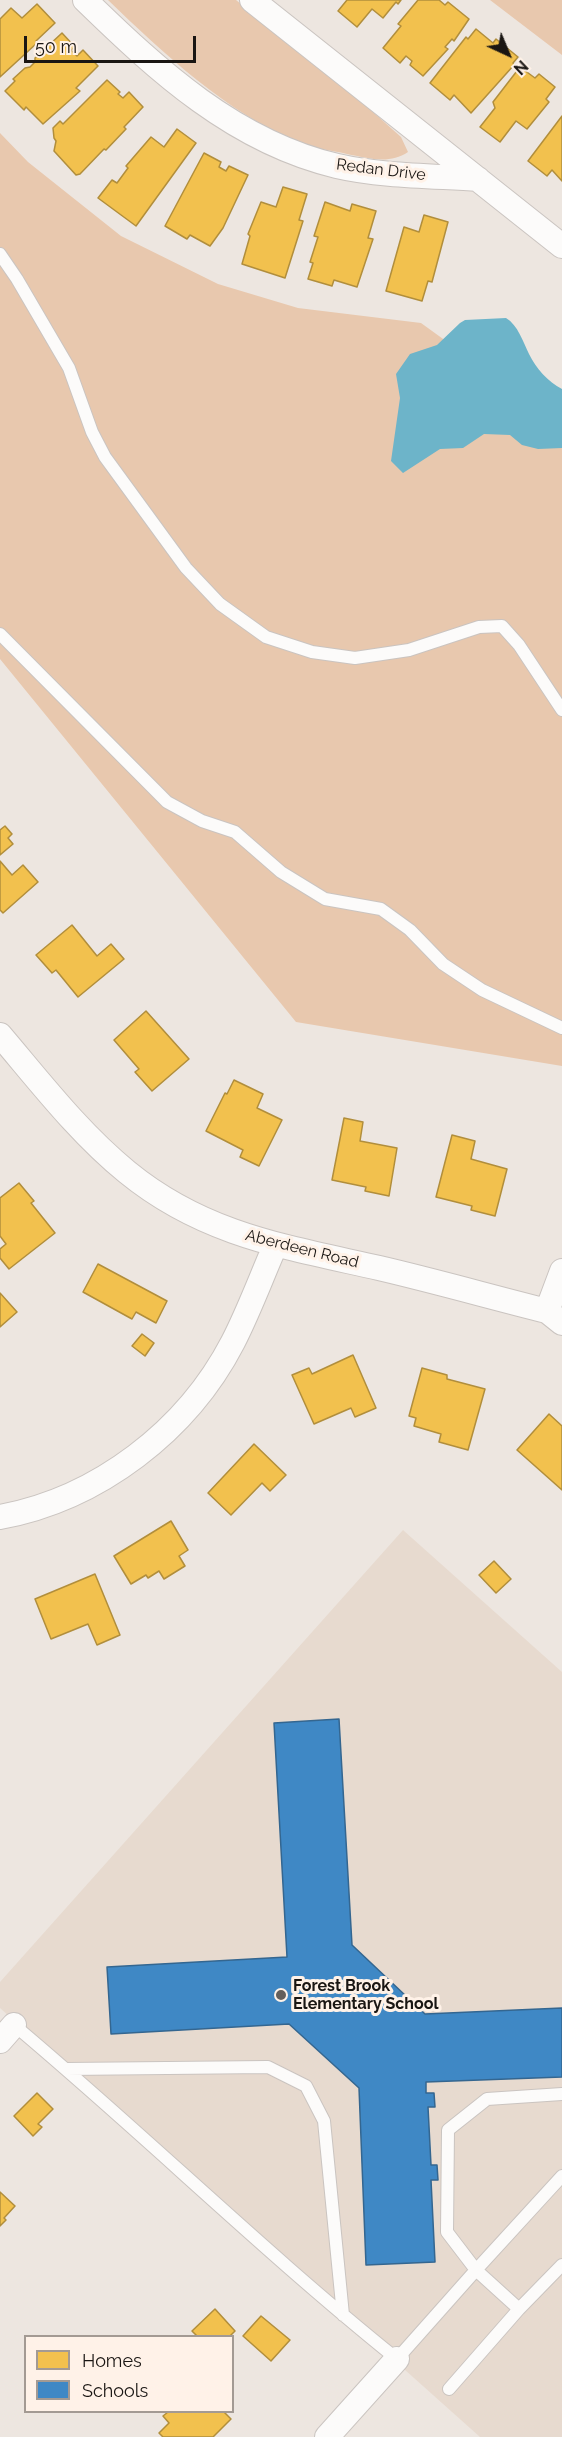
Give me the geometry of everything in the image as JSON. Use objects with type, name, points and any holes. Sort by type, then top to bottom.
[{"type":"street","name":"Redan Drive","points":[[85,0],[152,63],[190,93],[226,120],[267,142],[295,154],[339,167],[478,179]]},
{"type":"street","name":"Redan Drive","points":[[252,0],[562,246]]},
{"type":"street","name":"Aberdeen Road","points":[[0,1035],[81,1130],[127,1172],[174,1204],[223,1228],[275,1246],[380,1268],[554,1317]]},
{"type":"street","points":[[0,1517],[27,1512],[61,1500],[102,1479],[136,1457],[170,1428],[204,1388],[233,1343],[275,1246]]},
{"type":"street","points":[[554,1317],[562,1271]]},
{"type":"street","points":[[327,2437],[397,2359]]},
{"type":"lane","points":[[0,254],[69,368],[92,432],[105,457],[186,568],[220,604],[266,637],[312,652],[355,658],[409,650],[479,627],[502,626],[519,645],[562,710]]},
{"type":"lane","points":[[0,634],[167,802],[202,821],[235,832],[281,872],[326,899],[381,909],[410,930],[443,964],[482,990],[562,1028]]},
{"type":"lane","points":[[7,2033],[66,2069],[343,2315],[397,2359],[562,2176]]},
{"type":"lane","points":[[66,2069],[268,2067],[306,2086],[324,2121],[343,2315]]},
{"type":"lane","points":[[519,2309],[476,2270],[447,2232],[448,2130],[488,2099],[562,2094]]},
{"type":"lane","points":[[448,2389],[519,2309],[562,2265]]},
{"type":"shaded area","points":[[108,0],[236,0],[364,104],[401,137],[408,152],[393,158],[371,159],[310,146],[272,130],[246,115],[197,80]]},
{"type":"shaded area","points":[[490,0],[562,0],[562,55]]},
{"type":"shaded area","points":[[0,133],[28,162],[121,236],[218,284],[298,308],[421,323],[562,425],[562,1066],[296,1022],[0,659]]},
{"type":"shaded area","name":"Forest Brook Elementary School","points":[[403,1530],[562,1672],[562,2437],[480,2437],[0,2008],[0,1982]]},
{"type":"water","points":[[506,318],[517,329],[539,369],[547,379],[562,389],[562,448],[538,449],[522,445],[510,435],[484,434],[463,448],[440,449],[403,473],[391,461],[400,398],[396,374],[410,354],[437,345],[465,320]]},
{"type":"building: Homes","points":[[347,0],[401,0],[398,4],[396,2],[383,18],[372,9],[357,27],[338,11]]},
{"type":"building: Homes","points":[[418,0],[439,0],[445,5],[448,2],[469,19],[454,41],[452,39],[445,47],[448,49],[423,76],[410,65],[412,61],[406,56],[400,63],[383,48],[401,26],[398,24]]},
{"type":"building: Homes","points":[[37,4],[55,23],[0,77],[0,19],[11,8],[22,18]]},
{"type":"building: Homes","points":[[476,29],[493,43],[496,39],[518,57],[514,65],[471,113],[454,95],[450,100],[430,83],[466,37],[468,39]]},
{"type":"building: Homes","points":[[62,33],[75,47],[71,50],[77,56],[83,50],[98,66],[76,88],[80,91],[43,124],[26,107],[24,110],[5,91],[15,81],[13,79],[25,68],[30,67],[35,62],[35,58]]},
{"type":"building: Homes","points":[[520,67],[535,78],[539,74],[555,87],[546,99],[549,102],[527,129],[516,121],[500,142],[480,127],[495,108],[493,102]]},
{"type":"building: Homes","points":[[107,80],[123,98],[129,92],[143,107],[106,150],[104,149],[80,174],[76,175],[54,151],[56,141],[53,128],[60,121],[63,124]]},
{"type":"building: Homes","points":[[562,116],[562,181],[552,170],[547,176],[528,161]]},
{"type":"building: Homes","points":[[177,129],[196,143],[136,226],[98,198],[112,180],[117,183],[128,168],[126,166],[151,137],[164,147]]},
{"type":"building: Homes","points":[[204,153],[221,162],[219,167],[226,171],[229,166],[248,175],[223,228],[210,246],[190,235],[187,239],[165,226]]},
{"type":"building: Homes","points":[[283,187],[307,194],[299,220],[303,221],[285,278],[242,264],[250,236],[248,234],[261,202],[276,207]]},
{"type":"building: Homes","points":[[325,202],[350,211],[352,204],[376,211],[368,238],[373,239],[357,287],[334,280],[332,286],[308,279],[313,263],[310,262],[318,237],[314,236]]},
{"type":"building: Homes","points":[[424,215],[448,222],[432,282],[428,281],[422,301],[386,291],[404,227],[419,232]]},
{"type":"building: Homes","points":[[5,826],[12,834],[8,838],[13,844],[0,855],[0,830]]},
{"type":"building: Homes","points":[[0,861],[12,875],[23,865],[38,882],[3,913],[0,910]]},
{"type":"building: Homes","points":[[72,925],[97,956],[111,944],[124,959],[78,997],[56,970],[52,973],[36,955]]},
{"type":"building: Homes","points":[[146,1011],[189,1059],[152,1091],[135,1072],[139,1069],[114,1040]]},
{"type":"building: Homes","points":[[234,1080],[263,1094],[257,1108],[282,1120],[259,1166],[240,1157],[243,1150],[206,1131]]},
{"type":"building: Homes","points":[[344,1118],[363,1122],[360,1141],[397,1148],[389,1196],[365,1191],[366,1187],[332,1180]]},
{"type":"building: Homes","points":[[452,1135],[475,1141],[471,1159],[507,1169],[495,1216],[471,1210],[472,1206],[436,1197]]},
{"type":"building: Homes","points":[[19,1183],[34,1201],[31,1203],[55,1233],[9,1269],[0,1258],[0,1249],[6,1244],[0,1236],[0,1198]]},
{"type":"building: Homes","points":[[98,1264],[167,1301],[156,1323],[136,1312],[132,1319],[83,1292]]},
{"type":"building: Homes","points":[[0,1293],[17,1312],[0,1327]]},
{"type":"building: Homes","points":[[142,1334],[154,1343],[145,1356],[132,1346]]},
{"type":"building: Homes","points":[[353,1355],[376,1408],[355,1417],[351,1408],[314,1424],[292,1375],[309,1368],[312,1374]]},
{"type":"building: Homes","points":[[422,1368],[447,1375],[447,1379],[485,1389],[468,1450],[439,1442],[441,1434],[414,1426],[416,1418],[409,1416]]},
{"type":"building: Homes","points":[[549,1414],[562,1426],[562,1490],[517,1450]]},
{"type":"building: Homes","points":[[254,1444],[286,1475],[270,1491],[262,1483],[231,1515],[208,1493]]},
{"type":"building: Homes","points":[[171,1521],[188,1550],[179,1556],[185,1566],[164,1579],[159,1571],[148,1578],[146,1575],[131,1584],[114,1556]]},
{"type":"building: Homes","points":[[494,1561],[511,1579],[496,1593],[479,1575]]},
{"type":"building: Homes","points":[[95,1574],[120,1635],[97,1645],[88,1624],[51,1639],[35,1599]]},
{"type":"building: Homes","points":[[37,2093],[53,2109],[38,2124],[42,2127],[33,2136],[14,2116]]},
{"type":"building: Homes","points":[[0,2192],[15,2206],[0,2226]]},
{"type":"building: Homes","points":[[215,2309],[235,2331],[231,2335],[196,2335],[192,2331]]},
{"type":"building: Homes","points":[[261,2316],[290,2340],[271,2361],[243,2336]]},
{"type":"building: Homes","points":[[167,2413],[225,2413],[231,2419],[213,2437],[163,2437],[159,2433],[169,2423],[163,2416]]},
{"type":"building: Schools","points":[[339,1719],[352,1945],[425,2014],[562,2008],[562,2077],[426,2082],[426,2093],[434,2093],[435,2107],[428,2107],[431,2165],[437,2165],[438,2180],[431,2180],[435,2262],[366,2265],[359,2088],[289,2024],[111,2034],[107,1967],[287,1957],[274,1723]]},
{"type":"place","name":"Forest Brook Elementary School","points":[[281,1995]]}]
